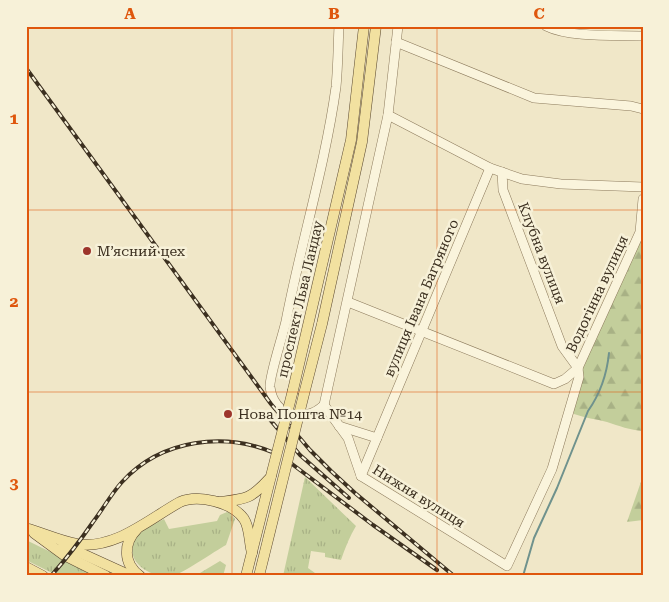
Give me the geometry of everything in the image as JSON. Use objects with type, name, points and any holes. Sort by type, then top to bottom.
[{"type":"main road","name":"проспект Льва Ландау","points":[[246,576],[310,323],[351,140],[364,26]]},
{"type":"main road","name":"проспект Льва Ландау","points":[[259,576],[322,324],[362,142],[376,26]]},
{"type":"main road","points":[[217,502],[254,495],[271,476]]},
{"type":"main road","points":[[28,529],[72,543],[87,545],[112,540],[185,500],[200,498],[217,502],[237,512],[244,520],[252,553]]},
{"type":"main road","points":[[140,576],[130,566],[126,549],[129,539],[142,525]]},
{"type":"main road","points":[[28,529],[64,555],[106,576]]},
{"type":"main road","points":[[28,529],[130,576]]},
{"type":"main road","points":[[26,567],[43,576]]},
{"type":"street","points":[[340,26],[336,86],[327,140],[296,271],[284,333],[269,385],[277,404],[293,415],[306,416],[324,405],[388,115],[398,26]]},
{"type":"street","points":[[546,26],[553,30],[643,36]]},
{"type":"street","points":[[396,42],[534,98],[631,106],[643,109]]},
{"type":"street","points":[[388,115],[490,168],[522,179],[561,184],[643,187]]},
{"type":"street","name":"вулиця Івана Багряного","points":[[361,476],[490,168]]},
{"type":"street","name":"Клубна вулиця","points":[[502,172],[503,190],[562,346],[578,368]]},
{"type":"street","name":"Водогінна вулиця","points":[[507,566],[552,469],[579,378],[578,368],[640,232],[643,198]]},
{"type":"street","points":[[348,302],[554,384],[565,379],[578,368]]},
{"type":"street","name":"Нижня вулиця","points":[[324,405],[348,438],[361,476],[507,566]]},
{"type":"street","points":[[339,426],[376,438]]},
{"type":"green space","points":[[643,199],[643,431],[574,414],[573,410],[579,378],[640,232]]},
{"type":"green space","points":[[643,476],[643,520],[627,522]]},
{"type":"green space","points":[[305,477],[356,526],[341,560],[325,557],[325,553],[311,551],[308,568],[315,573],[315,576],[283,576]]},
{"type":"green space","points":[[227,512],[235,519],[226,545],[191,567],[172,576],[165,576],[150,572],[137,563],[132,550],[134,542],[139,534],[156,523],[164,519],[169,529],[217,521],[220,515]]},
{"type":"green space","points":[[26,540],[100,576],[58,576],[26,560]]},
{"type":"green space","points":[[220,561],[226,565],[223,576],[195,576]]},
{"type":"waterway","points":[[523,576],[534,538],[557,488],[588,411],[602,383],[609,353]]},
{"type":"railway","points":[[26,68],[271,404],[310,450],[331,471],[454,576]]},
{"type":"railway","points":[[266,415],[300,455],[349,498]]},
{"type":"railway","points":[[51,576],[78,543],[114,491],[138,468],[155,456],[174,448],[215,441],[257,447],[277,454]]},
{"type":"railway","points":[[288,461],[437,570]]},
{"type":"place","name":"М’ясний цех","points":[[87,251]]},
{"type":"place","name":"Нова Пошта №14","points":[[228,414]]}]
